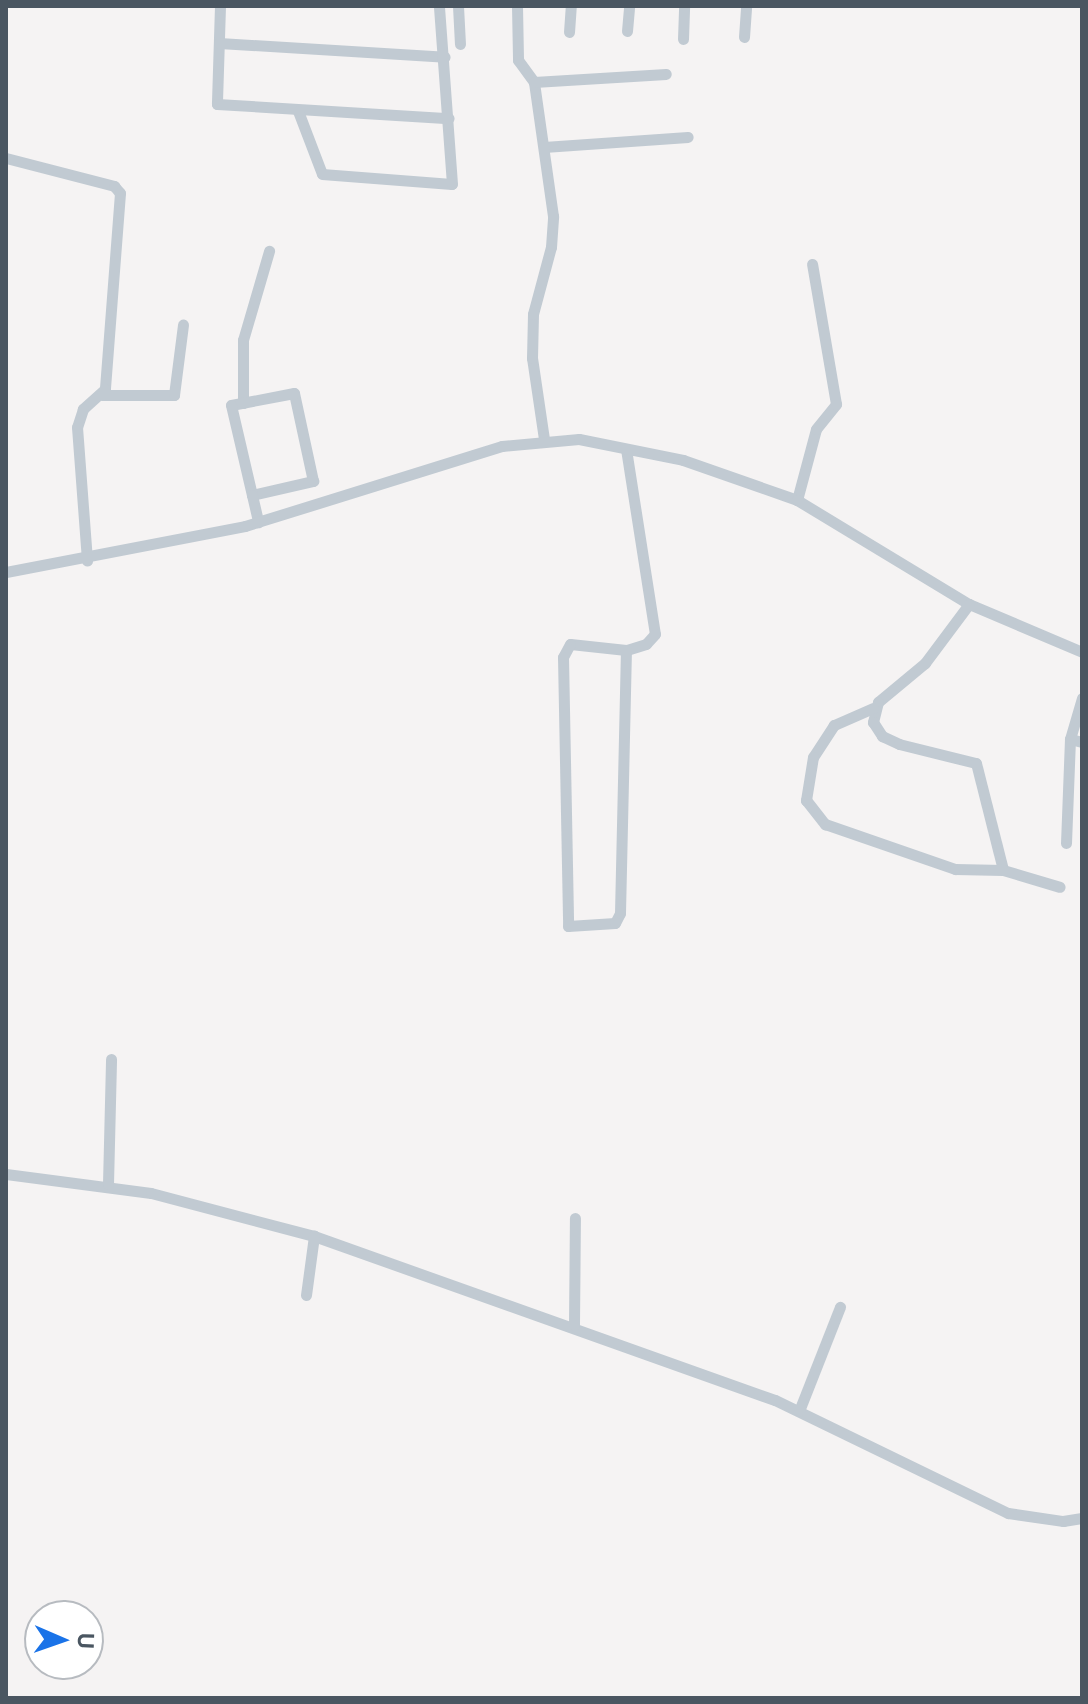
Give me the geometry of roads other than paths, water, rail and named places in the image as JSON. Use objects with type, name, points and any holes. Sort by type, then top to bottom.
[{"type":"street","points":[[220,6],[217,104],[449,118]]},
{"type":"street","points":[[298,111],[322,174],[452,184],[439,6]]},
{"type":"street","points":[[458,6],[460,44]]},
{"type":"street","points":[[517,6],[518,60],[534,82],[552,232],[533,314],[532,358],[544,439]]},
{"type":"street","points":[[569,32],[571,6]]},
{"type":"street","points":[[627,31],[629,6]]},
{"type":"street","points":[[683,39],[684,6]]},
{"type":"street","points":[[744,37],[746,6]]},
{"type":"street","points":[[219,43],[445,57]]},
{"type":"street","points":[[534,82],[666,74]]},
{"type":"street","points":[[544,147],[688,137]]},
{"type":"street","points":[[6,158],[114,186],[120,193],[102,395]]},
{"type":"street","points":[[243,403],[243,340],[269,251]]},
{"type":"street","points":[[797,500],[816,429],[836,404],[812,264]]},
{"type":"street","points":[[87,561],[77,427],[83,409],[102,395],[174,395],[183,325]]},
{"type":"street","points":[[252,495],[313,481],[294,393],[231,405],[258,522]]},
{"type":"street","points":[[6,572],[87,561],[258,522],[502,446],[544,439],[579,439],[683,460],[797,500],[969,604],[1082,652]]},
{"type":"street","points":[[626,449],[655,634],[646,644],[626,650],[570,644],[563,657],[568,926],[615,923],[620,913],[626,650]]},
{"type":"street","points":[[969,604],[925,663],[873,708],[834,725],[813,757],[806,800],[825,824],[955,869],[1003,870],[1060,887]]},
{"type":"street","points":[[1066,843],[1082,698]]},
{"type":"street","points":[[873,708],[873,722],[882,736],[976,763],[1003,870]]},
{"type":"street","points":[[108,1184],[111,1059]]},
{"type":"street","points":[[6,1174],[108,1184],[314,1236],[574,1325],[799,1411],[1008,1513],[1033,1519],[1082,1518]]},
{"type":"street","points":[[574,1325],[575,1218]]},
{"type":"street","points":[[306,1295],[314,1236]]},
{"type":"street","points":[[799,1411],[840,1307]]}]
